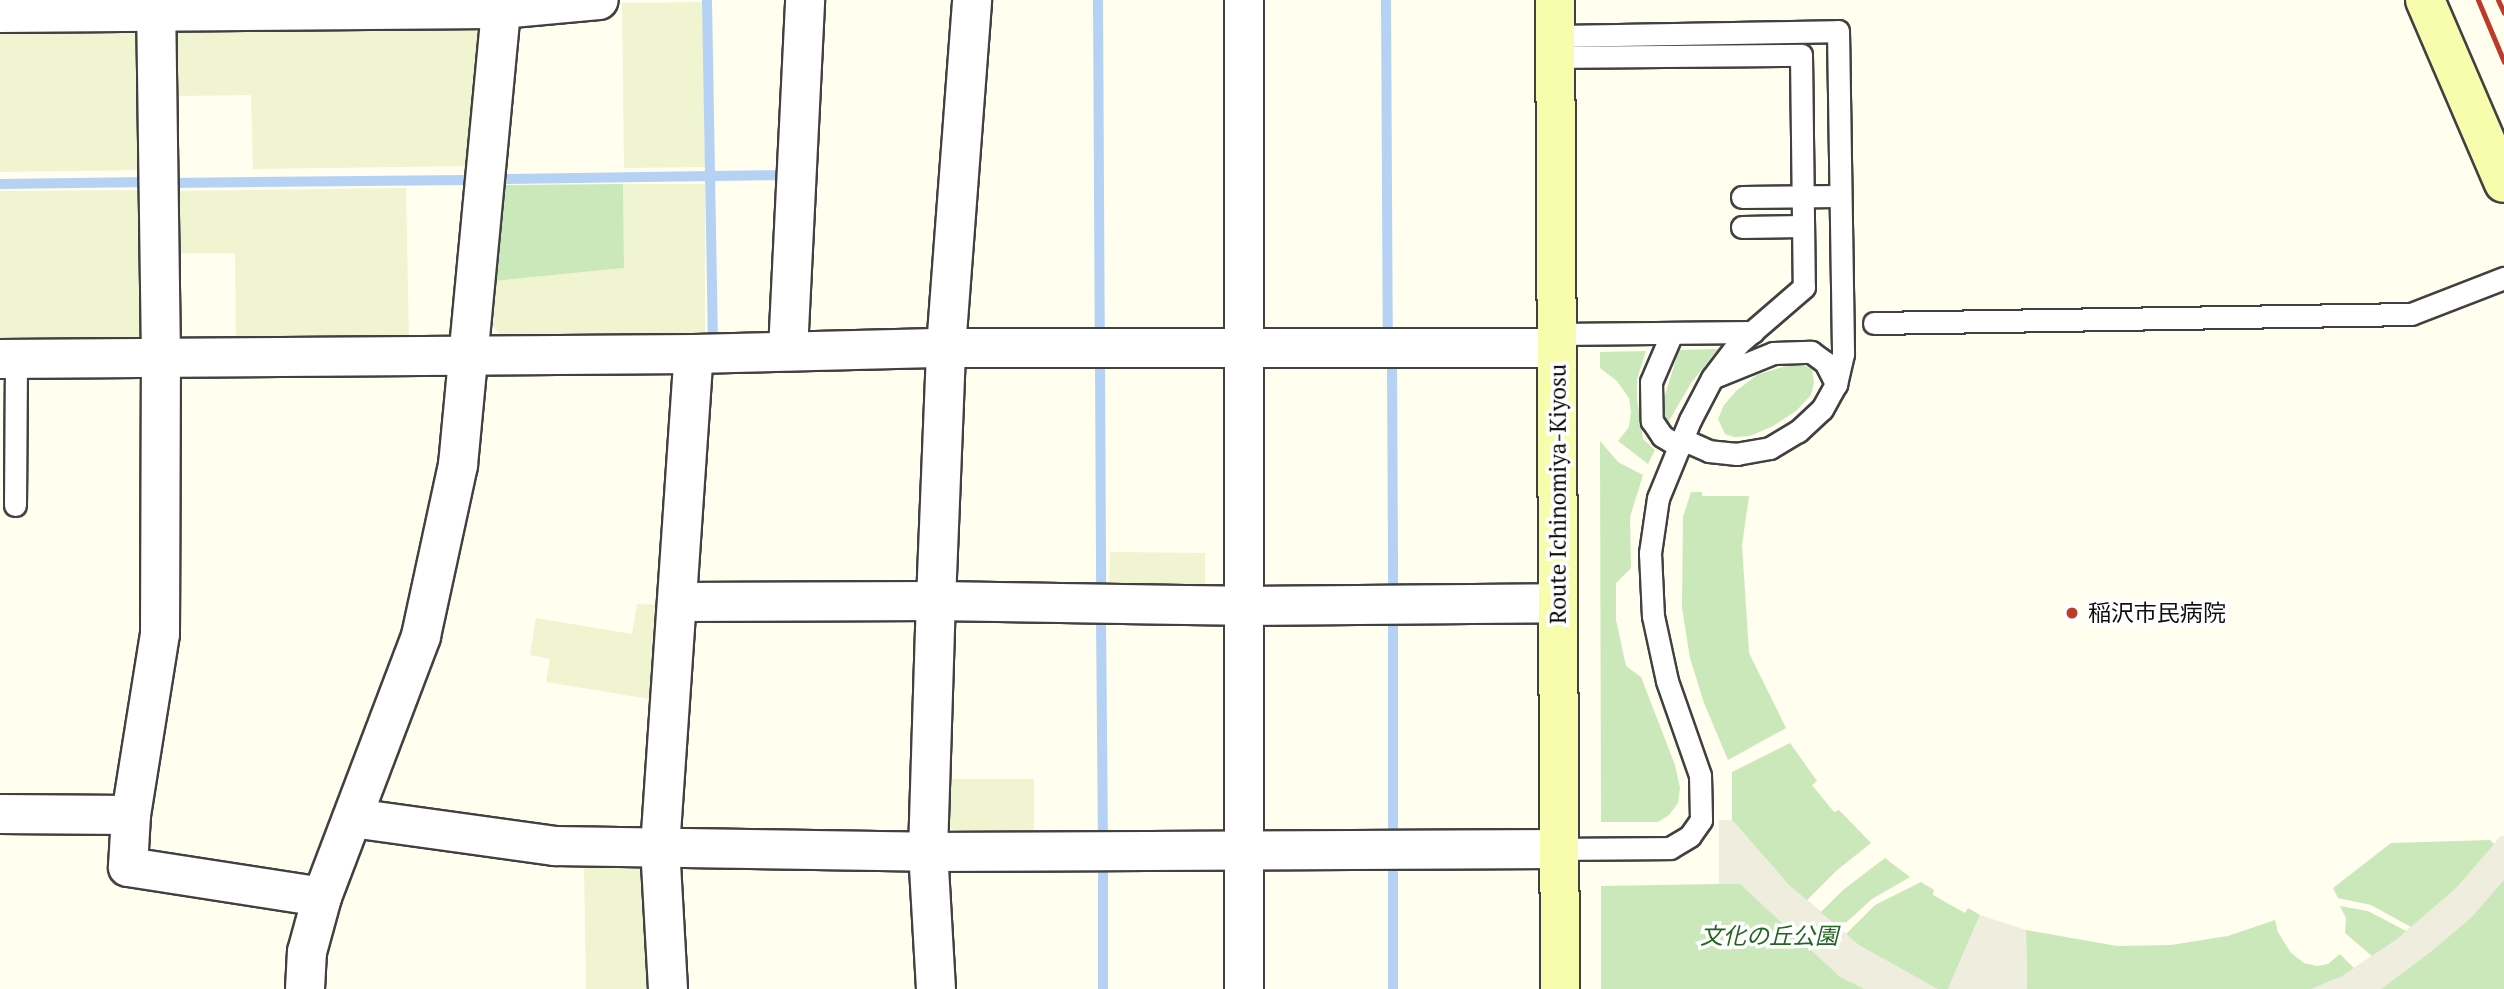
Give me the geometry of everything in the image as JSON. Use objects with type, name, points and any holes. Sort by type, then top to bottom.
[{"type":"main road","points":[[2425,0],[2504,183]]},
{"type":"main road","name":"Route Ichinomiya-Kiyosu","points":[[1555,31],[1560,989]]},
{"type":"street","points":[[0,13],[599,0]]},
{"type":"street","points":[[788,351],[805,0]]},
{"type":"street","points":[[936,989],[928,852],[936,601],[946,348],[972,0]]},
{"type":"street","points":[[1244,0],[1244,989]]},
{"type":"street","points":[[305,989],[307,951],[322,897],[421,636],[458,465],[502,4]]},
{"type":"street","points":[[156,11],[161,358],[160,634],[131,816],[128,867],[322,897]]},
{"type":"street","points":[[8,359],[694,354],[946,348],[1245,349],[1557,341]]},
{"type":"street","points":[[668,989],[660,848],[694,354]]},
{"type":"street","points":[[677,602],[936,601],[1243,606],[1558,603]]},
{"type":"street","points":[[0,814],[131,816]]},
{"type":"street","points":[[353,818],[555,846],[928,852],[1559,849]]},
{"type":"lane","points":[[1555,31],[1839,32],[1840,196],[1859,323],[1843,354],[1836,384],[1822,410],[1798,431],[1770,448],[1737,454],[1709,451],[1662,436],[1651,421],[1651,382],[1672,333]]},
{"type":"lane","points":[[1555,31],[1801,55],[1804,287],[1738,344],[1712,378],[1658,498],[1650,553],[1653,616],[1667,681],[1700,775],[1701,820],[1690,836],[1670,848],[1559,849]]},
{"type":"lane","points":[[1742,197],[1840,196]]},
{"type":"lane","points":[[1742,227],[1803,226]]},
{"type":"lane","points":[[1859,323],[2411,314],[2504,278]]},
{"type":"lane","points":[[1557,341],[1672,333],[1753,332]]},
{"type":"lane","points":[[1712,378],[1773,353],[1801,351],[1811,352],[1825,362],[1836,384]]},
{"type":"lane","points":[[8,359],[15,505]]},
{"type":"green space","points":[[703,2],[705,167],[624,168],[622,3]]},
{"type":"green space","points":[[129,20],[143,41],[145,170],[0,172],[0,22]]},
{"type":"green space","points":[[173,21],[486,27],[472,166],[253,169],[251,95],[175,96]]},
{"type":"green space","points":[[623,184],[705,184],[705,336],[501,336],[491,323],[494,281],[624,268]]},
{"type":"green space","points":[[623,184],[624,268],[494,281],[499,185]]},
{"type":"green space","points":[[406,188],[409,341],[236,343],[235,253],[177,253],[177,191]]},
{"type":"green space","points":[[151,190],[152,339],[0,341],[0,191]]},
{"type":"green space","points":[[1718,349],[1691,383],[1666,426],[1664,398],[1679,350]]},
{"type":"green space","points":[[1646,351],[1637,379],[1637,399],[1643,439],[1655,450],[1648,464],[1618,441],[1629,427],[1629,398],[1617,381],[1600,368],[1600,352]]},
{"type":"green space","points":[[1789,365],[1804,365],[1812,369],[1814,382],[1811,395],[1796,411],[1773,426],[1750,436],[1734,437],[1725,434],[1718,419],[1724,405],[1736,391],[1757,375]]},
{"type":"green space","points":[[1600,441],[1618,462],[1643,475],[1630,517],[1631,568],[1616,583],[1616,620],[1626,666],[1641,677],[1675,765],[1680,788],[1678,803],[1669,815],[1658,822],[1601,822]]},
{"type":"green space","points":[[1691,492],[1702,492],[1702,496],[1749,496],[1742,545],[1749,653],[1786,728],[1728,760],[1704,703],[1690,658],[1682,608],[1683,517]]},
{"type":"green space","points":[[1110,552],[1205,553],[1205,592],[1109,592]]},
{"type":"green space","points":[[637,604],[668,605],[661,701],[546,682],[550,659],[530,655],[536,618],[632,634]]},
{"type":"green space","name":"文化の丘公園","points":[[1790,743],[1817,781],[1812,785],[1834,812],[1839,810],[1871,843],[1836,871],[1807,900],[1821,912],[1843,890],[1885,858],[1910,877],[1872,899],[1840,928],[1846,934],[1875,905],[1921,882],[1934,890],[1933,895],[1965,913],[1968,908],[1980,915],[1948,989],[1601,989],[1601,886],[1787,883],[1732,820],[1732,772]]},
{"type":"green space","points":[[941,779],[1034,779],[1034,838],[962,838],[941,820]]},
{"type":"green space","points":[[2501,836],[2504,841],[2504,989],[2027,989],[2026,930],[2117,946],[2171,945],[2228,936],[2275,920],[2278,932],[2291,953],[2304,963],[2317,966],[2328,964],[2340,954],[2354,968],[2372,956],[2345,933],[2346,918],[2340,906],[2368,911],[2406,931],[2411,927],[2371,905],[2338,898],[2333,888],[2391,843],[2490,840],[2494,844]]},
{"type":"green space","points":[[640,863],[652,874],[657,989],[586,989],[584,864]]},
{"type":"shaded area","points":[[1719,820],[1732,820],[1788,884],[1859,945],[1938,989],[1864,989],[1840,977],[1740,884],[1719,884]]},
{"type":"shaded area","points":[[2501,836],[2504,836],[2504,880],[2472,917],[2432,951],[2381,989],[2311,989],[2342,976],[2397,939],[2456,888]]},
{"type":"shaded area","points":[[1980,915],[2026,930],[2027,989],[1948,989]]},
{"type":"waterway","points":[[1098,0],[1100,332]]},
{"type":"waterway","points":[[1386,0],[1388,333]]},
{"type":"waterway","points":[[707,1],[713,331]]},
{"type":"waterway","points":[[502,179],[775,175]]},
{"type":"waterway","points":[[169,183],[467,180]]},
{"type":"waterway","points":[[0,184],[149,182]]},
{"type":"waterway","points":[[1392,366],[1393,588]]},
{"type":"waterway","points":[[1100,367],[1101,595]]},
{"type":"waterway","points":[[1393,615],[1393,832]]},
{"type":"waterway","points":[[1101,616],[1103,831]]},
{"type":"waterway","points":[[1103,868],[1103,989]]},
{"type":"waterway","points":[[1393,873],[1393,989]]},
{"type":"railway","points":[[2478,0],[2504,62]]},
{"type":"railway","points":[[2498,0],[2504,13]]},
{"type":"place","name":"稲沢市民病院","points":[[2072,613]]}]
